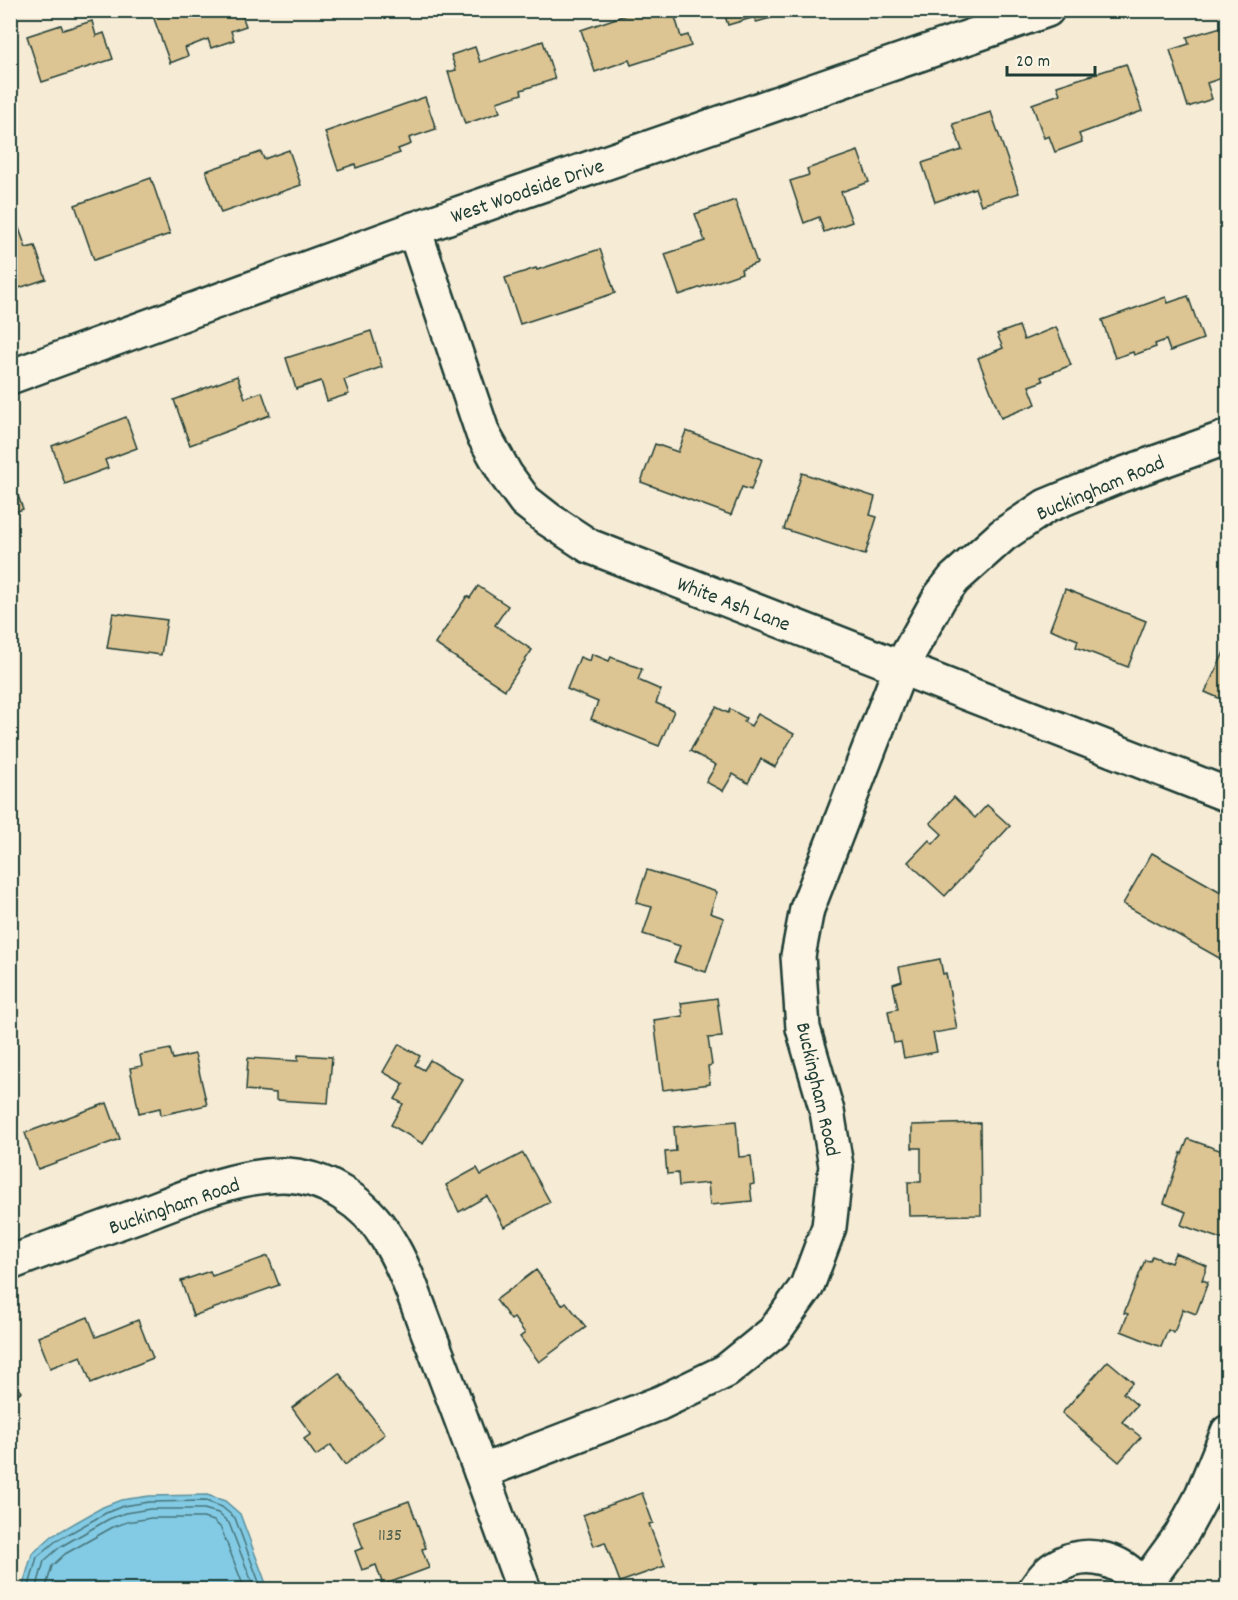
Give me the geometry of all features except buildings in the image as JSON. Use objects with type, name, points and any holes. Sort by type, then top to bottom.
[{"type":"street","name":"West Woodside Drive","points":[[10,378],[414,229],[1047,10]]},
{"type":"street","name":"White Ash Lane","points":[[414,229],[483,434],[506,475],[525,501],[548,519],[589,546],[1227,795]]},
{"type":"street","name":"Buckingham Road","points":[[10,1263],[223,1184],[284,1175],[311,1179],[333,1188],[355,1202],[372,1218],[387,1237],[400,1261],[481,1472],[660,1403],[726,1371],[774,1332],[807,1286],[829,1227],[836,1166],[827,1111],[803,1028],[798,956],[807,909],[901,667],[940,597],[954,579],[1003,535],[1046,506],[1121,474],[1227,437]]},
{"type":"street","points":[[1035,1590],[1045,1576],[1057,1566],[1072,1559],[1089,1557],[1105,1559],[1120,1565],[1133,1575],[1143,1588],[1191,1518],[1227,1432]]},
{"type":"street","points":[[481,1472],[524,1590]]},
{"type":"water","points":[[207,1495],[225,1501],[240,1514],[268,1589],[22,1589],[32,1554],[52,1536],[103,1507],[121,1500],[149,1496]]}]
